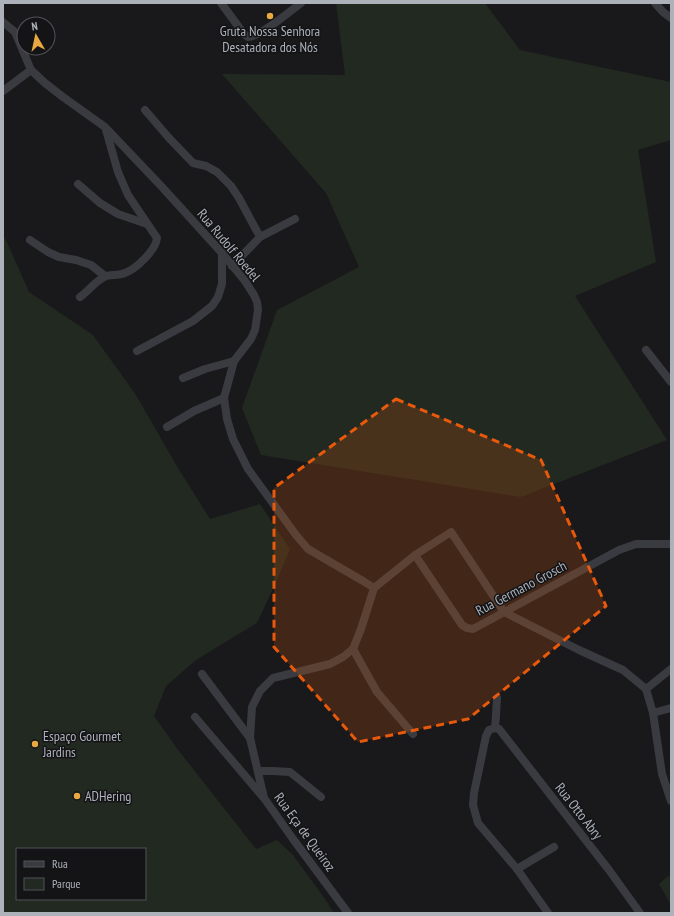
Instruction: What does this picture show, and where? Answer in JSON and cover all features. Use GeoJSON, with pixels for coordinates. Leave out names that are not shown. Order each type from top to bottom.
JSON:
{"type":"FeatureCollection","features":[{"type":"Feature","properties":{"kind":"street"},"geometry":{"type":"LineString","coordinates":[[222,3],[244,34],[248,37],[261,33],[301,3]]}},
{"type":"Feature","properties":{"kind":"street"},"geometry":{"type":"LineString","coordinates":[[655,3],[671,18]]}},
{"type":"Feature","properties":{"kind":"street","name":"Rua Rudolf Roedel"},"geometry":{"type":"LineString","coordinates":[[3,22],[16,32],[31,70],[44,83],[105,127],[245,281],[254,296],[258,310],[255,330],[251,339],[234,361],[224,398],[227,419],[233,439],[248,469],[296,535],[308,548],[374,588]]}},
{"type":"Feature","properties":{"kind":"street"},"geometry":{"type":"LineString","coordinates":[[3,91],[31,70]]}},
{"type":"Feature","properties":{"kind":"street"},"geometry":{"type":"LineString","coordinates":[[145,110],[169,138],[193,162],[206,166],[217,172],[231,186],[240,198],[260,237]]}},
{"type":"Feature","properties":{"kind":"street"},"geometry":{"type":"LineString","coordinates":[[80,297],[105,276],[124,274],[134,268],[157,242],[157,238],[128,195],[118,172],[105,127]]}},
{"type":"Feature","properties":{"kind":"street"},"geometry":{"type":"LineString","coordinates":[[78,184],[100,203],[118,214],[147,224]]}},
{"type":"Feature","properties":{"kind":"street"},"geometry":{"type":"LineString","coordinates":[[232,266],[260,237],[295,219]]}},
{"type":"Feature","properties":{"kind":"street"},"geometry":{"type":"LineString","coordinates":[[30,240],[48,252],[60,257],[91,265],[105,276]]}},
{"type":"Feature","properties":{"kind":"street"},"geometry":{"type":"LineString","coordinates":[[137,351],[193,321],[212,306],[218,297],[222,284],[222,254]]}},
{"type":"Feature","properties":{"kind":"street"},"geometry":{"type":"LineString","coordinates":[[646,350],[671,382]]}},
{"type":"Feature","properties":{"kind":"street"},"geometry":{"type":"LineString","coordinates":[[183,378],[206,369],[234,361]]}},
{"type":"Feature","properties":{"kind":"street"},"geometry":{"type":"LineString","coordinates":[[167,427],[194,411],[224,398]]}},
{"type":"Feature","properties":{"kind":"street"},"geometry":{"type":"LineString","coordinates":[[413,734],[377,692],[353,649],[374,588],[416,555],[451,532],[504,612],[579,650],[623,670],[646,689],[653,713],[662,774],[671,801]]}},
{"type":"Feature","properties":{"kind":"street","name":"Rua Germano Grosch"},"geometry":{"type":"LineString","coordinates":[[416,555],[462,625],[473,629],[619,550],[636,544],[671,544]]}},
{"type":"Feature","properties":{"kind":"street","name":"Rua Eça de Queiroz"},"geometry":{"type":"LineString","coordinates":[[348,913],[264,798],[250,738],[252,707],[260,691],[273,678],[330,664],[343,657],[353,649]]}},
{"type":"Feature","properties":{"kind":"street"},"geometry":{"type":"LineString","coordinates":[[646,689],[671,669]]}},
{"type":"Feature","properties":{"kind":"street"},"geometry":{"type":"LineString","coordinates":[[202,674],[250,738]]}},
{"type":"Feature","properties":{"kind":"street"},"geometry":{"type":"LineString","coordinates":[[497,698],[495,728],[489,730],[486,736],[474,793],[473,805],[478,823],[517,869],[548,913]]}},
{"type":"Feature","properties":{"kind":"street"},"geometry":{"type":"LineString","coordinates":[[653,713],[671,708]]}},
{"type":"Feature","properties":{"kind":"street"},"geometry":{"type":"LineString","coordinates":[[194,717],[264,798]]}},
{"type":"Feature","properties":{"kind":"street","name":"Rua Otto Abry"},"geometry":{"type":"LineString","coordinates":[[495,728],[499,729],[609,870],[640,913]]}},
{"type":"Feature","properties":{"kind":"street"},"geometry":{"type":"LineString","coordinates":[[258,772],[290,772],[321,797]]}},
{"type":"Feature","properties":{"kind":"street"},"geometry":{"type":"LineString","coordinates":[[517,869],[554,847]]}},
{"type":"Feature","properties":{"kind":"highlighted area"},"geometry":{"type":"Polygon","coordinates":[[[396,399],[541,460],[606,606],[468,719],[358,742],[274,647],[274,488],[396,399]]]}},
{"type":"Feature","properties":{"kind":"green space"},"geometry":{"type":"Polygon","coordinates":[[[336,3],[485,3],[520,50],[671,82],[671,140],[638,150],[656,262],[575,296],[667,440],[521,497],[261,455],[242,408],[277,310],[359,267],[326,193],[222,74],[345,75],[336,3]]]}},
{"type":"Feature","properties":{"kind":"green space"},"geometry":{"type":"Polygon","coordinates":[[[3,236],[29,292],[93,335],[136,395],[178,468],[210,519],[260,504],[290,549],[257,623],[196,660],[166,686],[154,716],[179,751],[256,849],[277,840],[293,855],[334,913],[3,913],[3,236]]]}},
{"type":"Feature","properties":{"kind":"green space"},"geometry":{"type":"Polygon","coordinates":[[[668,876],[671,877],[671,905],[659,884],[668,876]]]}},
{"type":"Feature","properties":{"kind":"place","name":"Gruta Nossa Senhora Desatadora dos Nós"},"geometry":{"type":"Point","coordinates":[270,16]}},
{"type":"Feature","properties":{"kind":"place","name":"Espaço Gourmet Jardins"},"geometry":{"type":"Point","coordinates":[35,744]}},
{"type":"Feature","properties":{"kind":"place","name":"ADHering"},"geometry":{"type":"Point","coordinates":[77,796]}}]}
